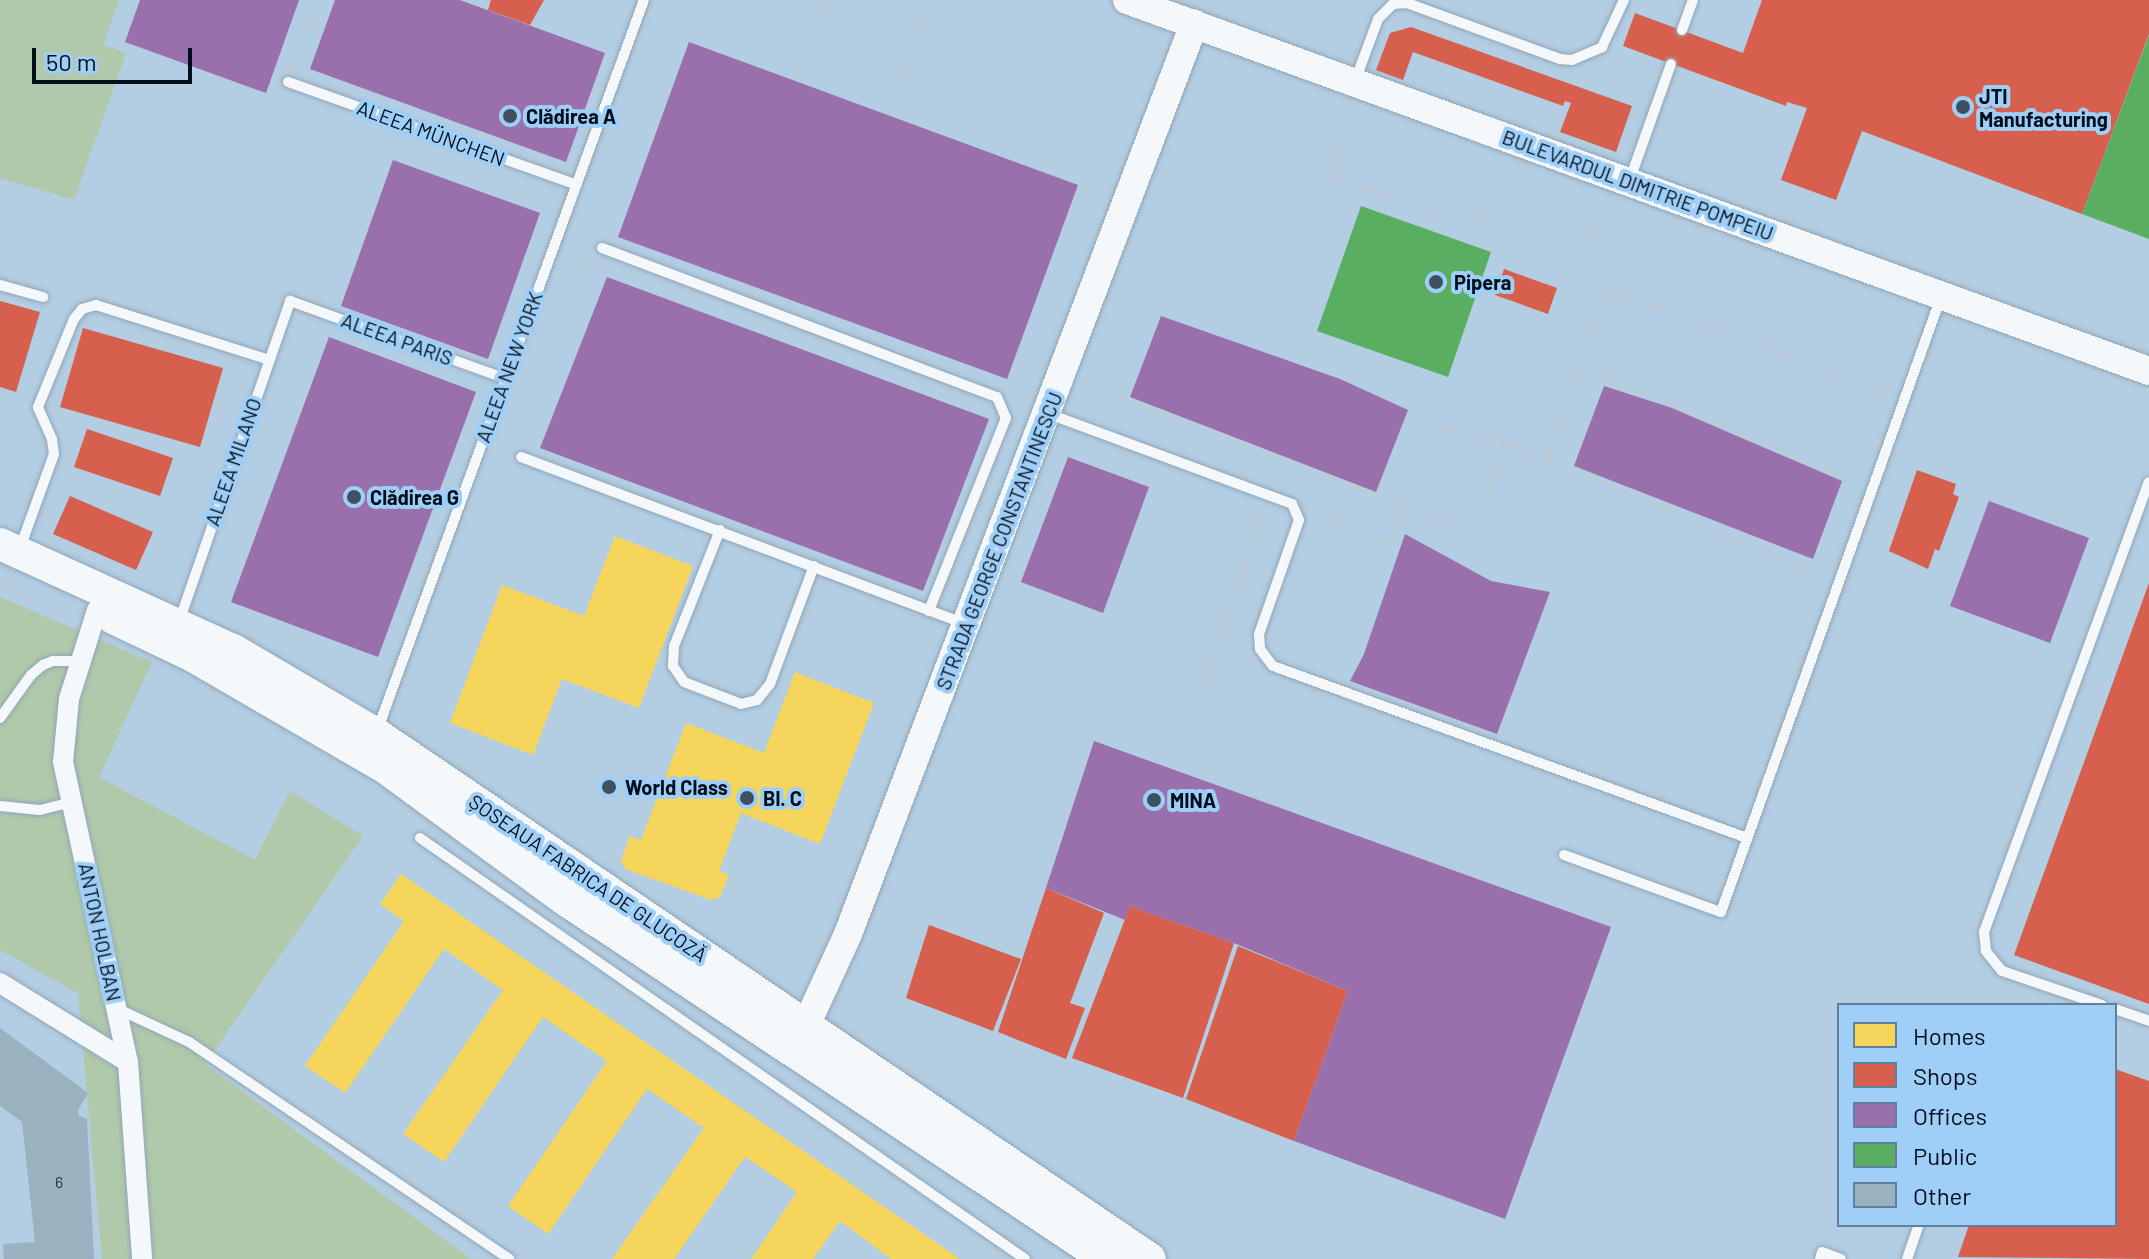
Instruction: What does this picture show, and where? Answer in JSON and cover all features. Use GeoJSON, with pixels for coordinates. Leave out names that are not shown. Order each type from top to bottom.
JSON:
{"type":"FeatureCollection","features":[{"type":"Feature","properties":{"kind":"main road","name":"ȘOSEAUA FABRICA DE GLUCOZĂ"},"geometry":{"type":"LineString","coordinates":[[6,555],[97,610],[191,655],[386,768],[566,900],[800,1039],[1150,1259]]}},
{"type":"Feature","properties":{"kind":"main road","name":"ȘOSEAUA FABRICA DE GLUCOZĂ"},"geometry":{"type":"LineString","coordinates":[[6,555],[178,624],[278,673],[376,734],[1106,1259]]}},
{"type":"Feature","properties":{"kind":"street","name":"BULEVARDUL DIMITRIE POMPEIU"},"geometry":{"type":"LineString","coordinates":[[1127,0],[1163,6],[1194,24],[2149,371]]}},
{"type":"Feature","properties":{"kind":"street","name":"STRADA GEORGE CONSTANTINESCU"},"geometry":{"type":"LineString","coordinates":[[800,1039],[848,934],[1194,24]]}},
{"type":"Feature","properties":{"kind":"street","name":"ANTON HOLBAN"},"geometry":{"type":"LineString","coordinates":[[97,610],[80,661],[64,727],[63,762],[128,1062],[142,1259]]}},
{"type":"Feature","properties":{"kind":"street"},"geometry":{"type":"LineString","coordinates":[[0,983],[128,1062]]}},
{"type":"Feature","properties":{"kind":"lane","name":"ALEEA NEW YORK"},"geometry":{"type":"LineString","coordinates":[[376,734],[644,0]]}},
{"type":"Feature","properties":{"kind":"lane"},"geometry":{"type":"LineString","coordinates":[[1355,82],[1378,19],[1393,4],[1407,3],[1560,59],[1572,60],[1602,47],[1624,0]]}},
{"type":"Feature","properties":{"kind":"lane"},"geometry":{"type":"LineString","coordinates":[[1682,30],[1693,0]]}},
{"type":"Feature","properties":{"kind":"lane"},"geometry":{"type":"LineString","coordinates":[[1629,182],[1671,64]]}},
{"type":"Feature","properties":{"kind":"lane","name":"ALEEA MÜNCHEN"},"geometry":{"type":"LineString","coordinates":[[288,82],[575,184]]}},
{"type":"Feature","properties":{"kind":"lane"},"geometry":{"type":"LineString","coordinates":[[602,248],[997,397],[1006,418],[929,611]]}},
{"type":"Feature","properties":{"kind":"lane"},"geometry":{"type":"LineString","coordinates":[[0,285],[43,297]]}},
{"type":"Feature","properties":{"kind":"lane"},"geometry":{"type":"LineString","coordinates":[[1564,855],[1721,912],[1942,295]]}},
{"type":"Feature","properties":{"kind":"lane","name":"ALEEA PARIS"},"geometry":{"type":"LineString","coordinates":[[290,301],[504,378]]}},
{"type":"Feature","properties":{"kind":"lane","name":"ALEEA MILANO"},"geometry":{"type":"LineString","coordinates":[[178,624],[290,301]]}},
{"type":"Feature","properties":{"kind":"lane"},"geometry":{"type":"LineString","coordinates":[[6,555],[54,454],[52,439],[38,407],[74,319],[82,309],[96,305],[269,360]]}},
{"type":"Feature","properties":{"kind":"lane"},"geometry":{"type":"LineString","coordinates":[[1048,414],[1292,504],[1299,520],[1259,634],[1260,649],[1273,666],[1747,838]]}},
{"type":"Feature","properties":{"kind":"lane"},"geometry":{"type":"LineString","coordinates":[[521,457],[967,625]]}},
{"type":"Feature","properties":{"kind":"lane"},"geometry":{"type":"LineString","coordinates":[[2096,1003],[2002,971],[1986,951],[1984,932],[2149,482]]}},
{"type":"Feature","properties":{"kind":"lane"},"geometry":{"type":"LineString","coordinates":[[720,530],[674,646],[673,666],[684,682],[741,704],[757,700],[770,684],[814,566]]}},
{"type":"Feature","properties":{"kind":"lane"},"geometry":{"type":"LineString","coordinates":[[0,718],[31,675],[43,665],[53,661],[80,661]]}},
{"type":"Feature","properties":{"kind":"lane"},"geometry":{"type":"LineString","coordinates":[[0,806],[40,810],[72,802]]}},
{"type":"Feature","properties":{"kind":"lane"},"geometry":{"type":"LineString","coordinates":[[420,838],[1025,1259]]}},
{"type":"Feature","properties":{"kind":"lane"},"geometry":{"type":"LineString","coordinates":[[116,1008],[189,1042],[509,1259]]}},
{"type":"Feature","properties":{"kind":"lane"},"geometry":{"type":"LineString","coordinates":[[2117,1010],[2149,1021]]}},
{"type":"Feature","properties":{"kind":"lane"},"geometry":{"type":"LineString","coordinates":[[1907,1259],[1918,1227]]}},
{"type":"Feature","properties":{"kind":"lane"},"geometry":{"type":"LineString","coordinates":[[1820,1259],[1822,1252],[1841,1259]]}},
{"type":"Feature","properties":{"kind":"path"},"geometry":{"type":"LineString","coordinates":[[288,82],[317,0]]}},
{"type":"Feature","properties":{"kind":"path"},"geometry":{"type":"LineString","coordinates":[[796,78],[825,0]]}},
{"type":"Feature","properties":{"kind":"path"},"geometry":{"type":"LineString","coordinates":[[887,114],[928,0]]}},
{"type":"Feature","properties":{"kind":"path"},"geometry":{"type":"LineString","coordinates":[[1348,126],[1331,176],[1473,230],[1491,176]]}},
{"type":"Feature","properties":{"kind":"path"},"geometry":{"type":"LineString","coordinates":[[1576,275],[1601,215]]}},
{"type":"Feature","properties":{"kind":"path"},"geometry":{"type":"LineString","coordinates":[[575,259],[611,272]]}},
{"type":"Feature","properties":{"kind":"path"},"geometry":{"type":"LineString","coordinates":[[1547,459],[1610,290],[1904,399]]}},
{"type":"Feature","properties":{"kind":"path"},"geometry":{"type":"LineString","coordinates":[[1582,368],[1834,472]]}},
{"type":"Feature","properties":{"kind":"path"},"geometry":{"type":"LineString","coordinates":[[1081,382],[1475,534],[1504,443]]}},
{"type":"Feature","properties":{"kind":"path"},"geometry":{"type":"LineString","coordinates":[[1413,419],[1504,443],[1547,459],[1819,575]]}},
{"type":"Feature","properties":{"kind":"path"},"geometry":{"type":"LineString","coordinates":[[1202,687],[1269,494]]}},
{"type":"Feature","properties":{"kind":"path"},"geometry":{"type":"LineString","coordinates":[[1292,504],[1390,546],[1407,507]]}},
{"type":"Feature","properties":{"kind":"green space"},"geometry":{"type":"Polygon","coordinates":[[[0,0],[119,0],[103,45],[126,53],[74,200],[0,178],[0,0]]]}},
{"type":"Feature","properties":{"kind":"green space"},"geometry":{"type":"Polygon","coordinates":[[[0,597],[152,662],[99,777],[255,860],[290,791],[363,836],[205,1064],[471,1259],[102,1259],[78,993],[0,950],[0,597]]]}},
{"type":"Feature","properties":{"kind":"building: Homes"},"geometry":{"type":"Polygon","coordinates":[[[615,536],[693,566],[639,708],[562,679],[533,755],[450,723],[502,585],[584,616],[615,536]]]}},
{"type":"Feature","properties":{"kind":"building: Homes","name":"Bl. C"},"geometry":{"type":"Polygon","coordinates":[[[795,672],[874,703],[820,844],[741,813],[719,871],[729,875],[720,897],[711,900],[625,869],[621,860],[630,836],[641,840],[686,723],[764,753],[795,672]]]}},
{"type":"Feature","properties":{"kind":"building: Homes"},"geometry":{"type":"Polygon","coordinates":[[[401,874],[960,1259],[891,1259],[840,1221],[813,1259],[751,1259],[797,1192],[745,1157],[674,1259],[612,1259],[704,1128],[647,1089],[548,1234],[508,1206],[607,1061],[543,1017],[444,1162],[403,1134],[503,990],[444,949],[345,1093],[305,1066],[404,921],[380,904],[401,874]]]}},
{"type":"Feature","properties":{"kind":"building: Shops"},"geometry":{"type":"Polygon","coordinates":[[[491,0],[544,0],[530,25],[488,10],[491,0]]]}},
{"type":"Feature","properties":{"kind":"building: Shops","name":"JTI Manufacturing"},"geometry":{"type":"Polygon","coordinates":[[[1762,0],[2149,0],[2149,34],[2082,214],[1862,131],[1836,200],[1781,180],[1807,108],[1787,102],[1786,106],[1623,46],[1635,13],[1743,53],[1762,0]]]}},
{"type":"Feature","properties":{"kind":"building: Shops"},"geometry":{"type":"Polygon","coordinates":[[[1411,27],[1632,106],[1616,152],[1560,132],[1571,103],[1565,101],[1563,106],[1413,52],[1403,80],[1376,70],[1390,33],[1411,27]]]}},
{"type":"Feature","properties":{"kind":"building: Shops"},"geometry":{"type":"Polygon","coordinates":[[[1504,269],[1557,288],[1548,314],[1495,295],[1504,269]]]}},
{"type":"Feature","properties":{"kind":"building: Shops"},"geometry":{"type":"Polygon","coordinates":[[[0,301],[40,312],[16,392],[0,387],[0,301]]]}},
{"type":"Feature","properties":{"kind":"building: Shops"},"geometry":{"type":"Polygon","coordinates":[[[83,328],[223,368],[200,447],[60,407],[83,328]]]}},
{"type":"Feature","properties":{"kind":"building: Shops"},"geometry":{"type":"Polygon","coordinates":[[[87,429],[173,458],[160,496],[74,467],[87,429]]]}},
{"type":"Feature","properties":{"kind":"building: Shops"},"geometry":{"type":"Polygon","coordinates":[[[1917,470],[1956,484],[1953,494],[1959,497],[1939,551],[1935,549],[1928,569],[1889,551],[1917,470]]]}},
{"type":"Feature","properties":{"kind":"building: Shops"},"geometry":{"type":"Polygon","coordinates":[[[70,496],[153,532],[136,570],[53,534],[70,496]]]}},
{"type":"Feature","properties":{"kind":"building: Shops"},"geometry":{"type":"Polygon","coordinates":[[[2149,583],[2149,1004],[2014,955],[2149,583]]]}},
{"type":"Feature","properties":{"kind":"building: Shops"},"geometry":{"type":"Polygon","coordinates":[[[1046,888],[1104,913],[1070,1003],[1085,1008],[1066,1059],[998,1032],[1046,888]]]}},
{"type":"Feature","properties":{"kind":"building: Shops"},"geometry":{"type":"Polygon","coordinates":[[[1130,906],[1234,943],[1183,1098],[1072,1058],[1130,906]]]}},
{"type":"Feature","properties":{"kind":"building: Shops"},"geometry":{"type":"Polygon","coordinates":[[[929,925],[1021,959],[993,1031],[906,998],[929,925]]]}},
{"type":"Feature","properties":{"kind":"building: Shops"},"geometry":{"type":"Polygon","coordinates":[[[1238,946],[1348,991],[1294,1141],[1186,1099],[1238,946]]]}},
{"type":"Feature","properties":{"kind":"building: Shops"},"geometry":{"type":"Polygon","coordinates":[[[2117,1070],[2149,1081],[2149,1259],[1958,1257],[1968,1227],[2117,1227],[2117,1070]]]}},
{"type":"Feature","properties":{"kind":"building: Offices"},"geometry":{"type":"Polygon","coordinates":[[[140,0],[299,0],[266,93],[125,42],[140,0]]]}},
{"type":"Feature","properties":{"kind":"building: Offices","name":"Clădirea A"},"geometry":{"type":"Polygon","coordinates":[[[335,0],[460,0],[605,53],[566,162],[310,69],[335,0]]]}},
{"type":"Feature","properties":{"kind":"building: Offices"},"geometry":{"type":"Polygon","coordinates":[[[689,42],[1078,185],[1007,379],[618,237],[689,42]]]}},
{"type":"Feature","properties":{"kind":"building: Offices"},"geometry":{"type":"Polygon","coordinates":[[[393,160],[540,213],[488,359],[341,306],[393,160]]]}},
{"type":"Feature","properties":{"kind":"building: Offices"},"geometry":{"type":"Polygon","coordinates":[[[607,277],[989,419],[923,591],[540,448],[607,277]]]}},
{"type":"Feature","properties":{"kind":"building: Offices"},"geometry":{"type":"Polygon","coordinates":[[[1161,316],[1340,379],[1408,410],[1376,492],[1130,397],[1161,316]]]}},
{"type":"Feature","properties":{"kind":"building: Offices","name":"Clădirea G"},"geometry":{"type":"Polygon","coordinates":[[[329,337],[476,392],[378,657],[231,602],[329,337]]]}},
{"type":"Feature","properties":{"kind":"building: Offices"},"geometry":{"type":"Polygon","coordinates":[[[1604,386],[1672,408],[1842,481],[1813,559],[1574,466],[1604,386]]]}},
{"type":"Feature","properties":{"kind":"building: Offices"},"geometry":{"type":"Polygon","coordinates":[[[1068,457],[1149,487],[1103,613],[1021,582],[1068,457]]]}},
{"type":"Feature","properties":{"kind":"building: Offices"},"geometry":{"type":"Polygon","coordinates":[[[1989,501],[2089,538],[2050,643],[1950,606],[1989,501]]]}},
{"type":"Feature","properties":{"kind":"building: Offices"},"geometry":{"type":"Polygon","coordinates":[[[1405,534],[1491,581],[1550,592],[1497,734],[1350,681],[1364,654],[1405,534]]]}},
{"type":"Feature","properties":{"kind":"building: Offices"},"geometry":{"type":"Polygon","coordinates":[[[1094,741],[1611,927],[1505,1219],[1294,1141],[1348,991],[1234,943],[1130,906],[1125,920],[1046,888],[1094,741]]]}},
{"type":"Feature","properties":{"kind":"building: Public"},"geometry":{"type":"Polygon","coordinates":[[[2149,35],[2149,239],[2082,214],[2149,35]]]}},
{"type":"Feature","properties":{"kind":"building: Public"},"geometry":{"type":"Polygon","coordinates":[[[1361,206],[1491,252],[1448,377],[1317,331],[1361,206]]]}},
{"type":"Feature","properties":{"kind":"building: Other"},"geometry":{"type":"Polygon","coordinates":[[[0,1028],[88,1093],[78,1110],[79,1116],[87,1119],[94,1259],[4,1259],[3,1244],[35,1242],[22,1122],[0,1106],[0,1028]]]}},
{"type":"Feature","properties":{"kind":"place","name":"JTI Manufacturing"},"geometry":{"type":"Point","coordinates":[1963,107]}},
{"type":"Feature","properties":{"kind":"place","name":"Clădirea A"},"geometry":{"type":"Point","coordinates":[510,116]}},
{"type":"Feature","properties":{"kind":"place","name":"Pipera"},"geometry":{"type":"Point","coordinates":[1436,282]}},
{"type":"Feature","properties":{"kind":"place","name":"Clădirea G"},"geometry":{"type":"Point","coordinates":[354,497]}},
{"type":"Feature","properties":{"kind":"place","name":"World Class"},"geometry":{"type":"Point","coordinates":[609,787]}},
{"type":"Feature","properties":{"kind":"place","name":"Bl. C"},"geometry":{"type":"Point","coordinates":[747,798]}},
{"type":"Feature","properties":{"kind":"place","name":"MINA"},"geometry":{"type":"Point","coordinates":[1154,800]}}]}
